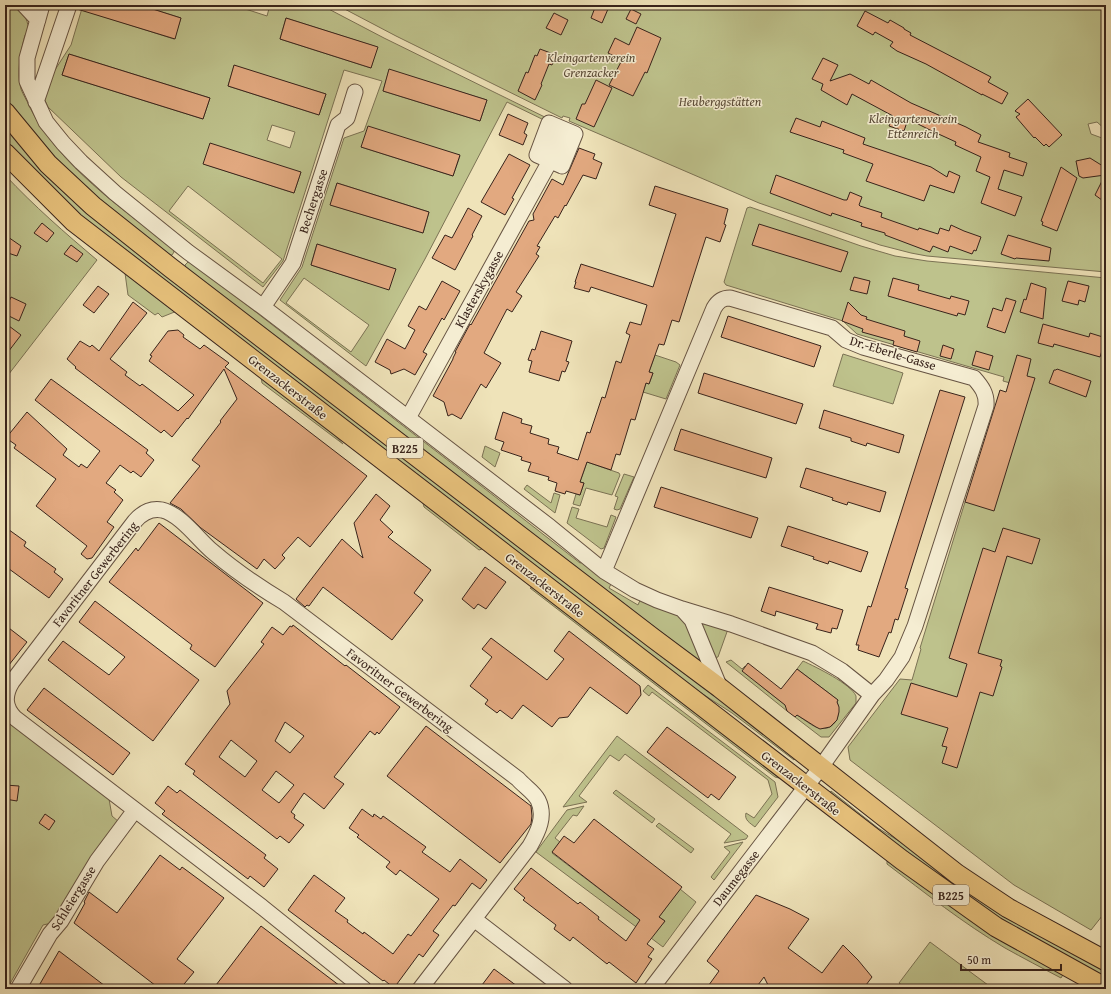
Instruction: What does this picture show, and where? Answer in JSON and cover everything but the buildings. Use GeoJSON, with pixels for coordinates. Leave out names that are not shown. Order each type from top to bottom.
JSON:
{"type":"FeatureCollection","features":[{"type":"Feature","properties":{"kind":"main road","name":"Grenzackerstraße"},"geometry":{"type":"LineString","coordinates":[[5,112],[48,164],[88,201],[171,268],[720,688],[957,874],[1008,908],[1106,961]]}},
{"type":"Feature","properties":{"kind":"main road","name":"Grenzackerstraße"},"geometry":{"type":"LineString","coordinates":[[5,153],[74,222],[902,860],[996,927],[1106,988]]}},
{"type":"Feature","properties":{"kind":"street"},"geometry":{"type":"LineString","coordinates":[[24,5],[38,20]]}},
{"type":"Feature","properties":{"kind":"street"},"geometry":{"type":"LineString","coordinates":[[42,5],[28,50],[26,81],[46,122],[81,162],[115,193],[188,252],[263,306],[604,571],[635,590],[682,609],[731,624],[812,654],[842,671],[872,695]]}},
{"type":"Feature","properties":{"kind":"street"},"geometry":{"type":"LineString","coordinates":[[36,102],[69,5]]}},
{"type":"Feature","properties":{"kind":"street","name":"Bechergasse"},"geometry":{"type":"LineString","coordinates":[[263,306],[293,263],[336,130],[338,125],[347,118],[355,92]]}},
{"type":"Feature","properties":{"kind":"street","name":"Klasterskygasse"},"geometry":{"type":"LineString","coordinates":[[408,418],[550,161],[561,134]]}},
{"type":"Feature","properties":{"kind":"street"},"geometry":{"type":"LineString","coordinates":[[171,268],[188,252]]}},
{"type":"Feature","properties":{"kind":"street","name":"Dr.-Eberle-Gasse"},"geometry":{"type":"LineString","coordinates":[[604,571],[714,308],[721,300],[730,298],[832,328],[846,340],[863,346],[974,378],[985,392],[987,399],[986,406],[915,626],[902,657],[886,680],[872,695]]}},
{"type":"Feature","properties":{"kind":"street","name":"Favoritner Gewerbering"},"geometry":{"type":"LineString","coordinates":[[364,989],[262,907],[15,718],[9,711],[5,698],[7,690],[12,682],[135,521],[146,512],[162,510],[182,522],[212,551],[259,587],[284,602],[511,775],[538,800],[541,813],[540,827],[530,846],[420,989]]}},
{"type":"Feature","properties":{"kind":"street"},"geometry":{"type":"LineString","coordinates":[[682,609],[692,620],[720,688]]}},
{"type":"Feature","properties":{"kind":"street","name":"Grenzackerstraße"},"geometry":{"type":"LineString","coordinates":[[821,767],[872,695]]}},
{"type":"Feature","properties":{"kind":"street","name":"Daumegasse"},"geometry":{"type":"LineString","coordinates":[[651,989],[821,767]]}},
{"type":"Feature","properties":{"kind":"street","name":"Schleiergasse"},"geometry":{"type":"LineString","coordinates":[[18,989],[50,934],[61,921],[97,861],[135,810]]}},
{"type":"Feature","properties":{"kind":"street"},"geometry":{"type":"LineString","coordinates":[[474,919],[565,989]]}},
{"type":"Feature","properties":{"kind":"green space"},"geometry":{"type":"Polygon","coordinates":[[[5,5],[21,11],[24,14],[28,24],[29,36],[25,35],[19,76],[22,91],[42,128],[74,167],[112,201],[173,248],[174,252],[172,255],[167,255],[78,182],[17,118],[5,102],[5,5]]]}},
{"type":"Feature","properties":{"kind":"green space"},"geometry":{"type":"Polygon","coordinates":[[[83,5],[83,10],[174,39],[181,18],[140,5],[233,5],[267,16],[270,5],[321,5],[384,38],[559,124],[548,122],[507,102],[425,259],[366,366],[280,300],[302,267],[344,138],[364,131],[382,81],[344,70],[283,261],[263,287],[121,177],[48,107],[43,96],[53,73],[71,45],[83,5]],[[286,18],[280,39],[371,68],[377,47],[286,18]],[[69,54],[62,75],[203,119],[210,98],[69,54]],[[234,66],[228,86],[319,115],[326,94],[234,66]],[[389,70],[383,91],[480,121],[487,100],[389,70]],[[272,125],[267,140],[290,148],[295,132],[272,125]],[[361,147],[453,176],[460,156],[361,147]],[[204,164],[294,193],[301,172],[204,164]],[[337,183],[331,205],[423,233],[429,212],[337,183]],[[188,186],[169,211],[263,283],[282,259],[188,186]],[[317,244],[311,265],[368,283],[396,269],[317,244]],[[304,278],[286,303],[351,352],[369,325],[304,278]]]}},
{"type":"Feature","properties":{"kind":"green space"},"geometry":{"type":"Polygon","coordinates":[[[337,5],[1106,5],[1106,130],[1097,122],[1088,124],[1091,134],[1102,138],[1106,142],[1106,272],[927,256],[911,253],[880,245],[759,203],[569,121],[570,118],[563,116],[562,118],[396,36],[337,5]]]}},
{"type":"Feature","properties":{"kind":"green space"},"geometry":{"type":"Polygon","coordinates":[[[5,125],[796,757],[794,760],[732,713],[678,678],[89,224],[5,141],[5,125]]]}},
{"type":"Feature","properties":{"kind":"green space"},"geometry":{"type":"Polygon","coordinates":[[[5,175],[27,198],[97,260],[5,379],[5,175]]]}},
{"type":"Feature","properties":{"kind":"green space"},"geometry":{"type":"Polygon","coordinates":[[[750,207],[861,246],[895,256],[927,261],[1106,278],[1106,911],[1091,930],[1014,885],[850,760],[848,747],[900,679],[912,680],[921,649],[920,648],[965,502],[1032,389],[1003,381],[1004,377],[857,334],[843,321],[726,285],[724,282],[747,208],[750,207]]]}},
{"type":"Feature","properties":{"kind":"green space"},"geometry":{"type":"Polygon","coordinates":[[[188,262],[193,263],[580,563],[584,562],[612,582],[609,588],[638,605],[641,598],[685,618],[701,661],[699,661],[186,269],[185,265],[188,262]]]}},
{"type":"Feature","properties":{"kind":"green space"},"geometry":{"type":"Polygon","coordinates":[[[125,273],[177,311],[162,317],[158,313],[155,315],[128,295],[125,273]]]}},
{"type":"Feature","properties":{"kind":"green space"},"geometry":{"type":"Polygon","coordinates":[[[843,354],[903,373],[893,404],[833,386],[843,354]]]}},
{"type":"Feature","properties":{"kind":"green space"},"geometry":{"type":"Polygon","coordinates":[[[655,355],[676,362],[680,365],[666,399],[643,392],[646,383],[649,384],[653,373],[649,372],[655,355]]]}},
{"type":"Feature","properties":{"kind":"green space"},"geometry":{"type":"Polygon","coordinates":[[[261,377],[327,426],[343,444],[262,383],[261,377]]]}},
{"type":"Feature","properties":{"kind":"green space"},"geometry":{"type":"Polygon","coordinates":[[[485,446],[500,453],[495,467],[482,457],[485,446]]]}},
{"type":"Feature","properties":{"kind":"green space"},"geometry":{"type":"Polygon","coordinates":[[[587,462],[619,473],[620,475],[612,495],[586,488],[580,506],[573,504],[576,494],[580,495],[584,483],[580,482],[587,462]]]}},
{"type":"Feature","properties":{"kind":"green space"},"geometry":{"type":"Polygon","coordinates":[[[624,474],[634,477],[620,509],[617,510],[614,509],[618,497],[615,496],[624,474]]]}},
{"type":"Feature","properties":{"kind":"green space"},"geometry":{"type":"Polygon","coordinates":[[[527,485],[551,503],[554,493],[560,495],[555,513],[524,489],[527,485]]]}},
{"type":"Feature","properties":{"kind":"green space"},"geometry":{"type":"Polygon","coordinates":[[[422,499],[485,548],[479,550],[424,507],[422,499]]]}},
{"type":"Feature","properties":{"kind":"green space"},"geometry":{"type":"Polygon","coordinates":[[[572,507],[579,509],[576,518],[607,527],[611,515],[616,517],[604,548],[601,549],[567,523],[572,507]]]}},
{"type":"Feature","properties":{"kind":"green space"},"geometry":{"type":"Polygon","coordinates":[[[536,587],[781,775],[779,778],[775,777],[530,588],[536,587]]]}},
{"type":"Feature","properties":{"kind":"green space"},"geometry":{"type":"Polygon","coordinates":[[[698,619],[728,629],[718,657],[714,658],[698,619]]]}},
{"type":"Feature","properties":{"kind":"green space"},"geometry":{"type":"Polygon","coordinates":[[[731,660],[742,669],[745,666],[755,673],[760,685],[788,707],[787,711],[726,662],[731,660]]]}},
{"type":"Feature","properties":{"kind":"green space"},"geometry":{"type":"Polygon","coordinates":[[[803,661],[840,681],[853,691],[856,696],[856,703],[829,737],[821,737],[795,717],[797,715],[813,726],[825,729],[833,725],[839,712],[838,700],[797,669],[803,661]]]}},
{"type":"Feature","properties":{"kind":"green space"},"geometry":{"type":"Polygon","coordinates":[[[648,685],[775,782],[778,797],[755,827],[749,823],[746,813],[754,818],[772,794],[768,780],[652,692],[649,696],[643,691],[648,685]]]}},
{"type":"Feature","properties":{"kind":"green space"},"geometry":{"type":"Polygon","coordinates":[[[5,720],[109,799],[112,816],[119,822],[52,923],[43,925],[7,989],[5,989],[5,720]]]}},
{"type":"Feature","properties":{"kind":"green space"},"geometry":{"type":"Polygon","coordinates":[[[617,736],[748,836],[746,839],[724,843],[731,834],[625,754],[619,761],[610,755],[579,796],[587,802],[563,807],[617,736]]]}},
{"type":"Feature","properties":{"kind":"green space"},"geometry":{"type":"Polygon","coordinates":[[[616,790],[655,819],[652,823],[613,793],[616,790]]]}},
{"type":"Feature","properties":{"kind":"green space"},"geometry":{"type":"Polygon","coordinates":[[[831,791],[878,828],[1106,970],[1106,979],[993,916],[829,795],[831,791]]]}},
{"type":"Feature","properties":{"kind":"green space"},"geometry":{"type":"Polygon","coordinates":[[[584,806],[577,816],[573,815],[555,838],[560,842],[552,853],[656,932],[665,921],[659,917],[680,889],[696,902],[663,947],[536,852],[567,810],[584,806]]]}},
{"type":"Feature","properties":{"kind":"green space"},"geometry":{"type":"Polygon","coordinates":[[[659,823],[694,849],[691,853],[656,826],[659,823]]]}},
{"type":"Feature","properties":{"kind":"green space"},"geometry":{"type":"Polygon","coordinates":[[[743,842],[714,880],[711,877],[730,852],[724,847],[743,842]]]}},
{"type":"Feature","properties":{"kind":"green space"},"geometry":{"type":"Polygon","coordinates":[[[887,861],[1064,973],[1061,978],[1005,948],[944,908],[887,864],[887,861]]]}},
{"type":"Feature","properties":{"kind":"green space"},"geometry":{"type":"Polygon","coordinates":[[[930,942],[992,989],[907,989],[899,983],[930,942]]]}},
{"type":"Feature","properties":{"kind":"park label","name":"Kleingartenverein Grenzacker"},"geometry":{"type":"Point","coordinates":[591,64]}},
{"type":"Feature","properties":{"kind":"park label","name":"Heuberggstätten"},"geometry":{"type":"Point","coordinates":[720,101]}},
{"type":"Feature","properties":{"kind":"park label","name":"Kleingartenverein Ettenreich"},"geometry":{"type":"Point","coordinates":[913,126]}}]}
